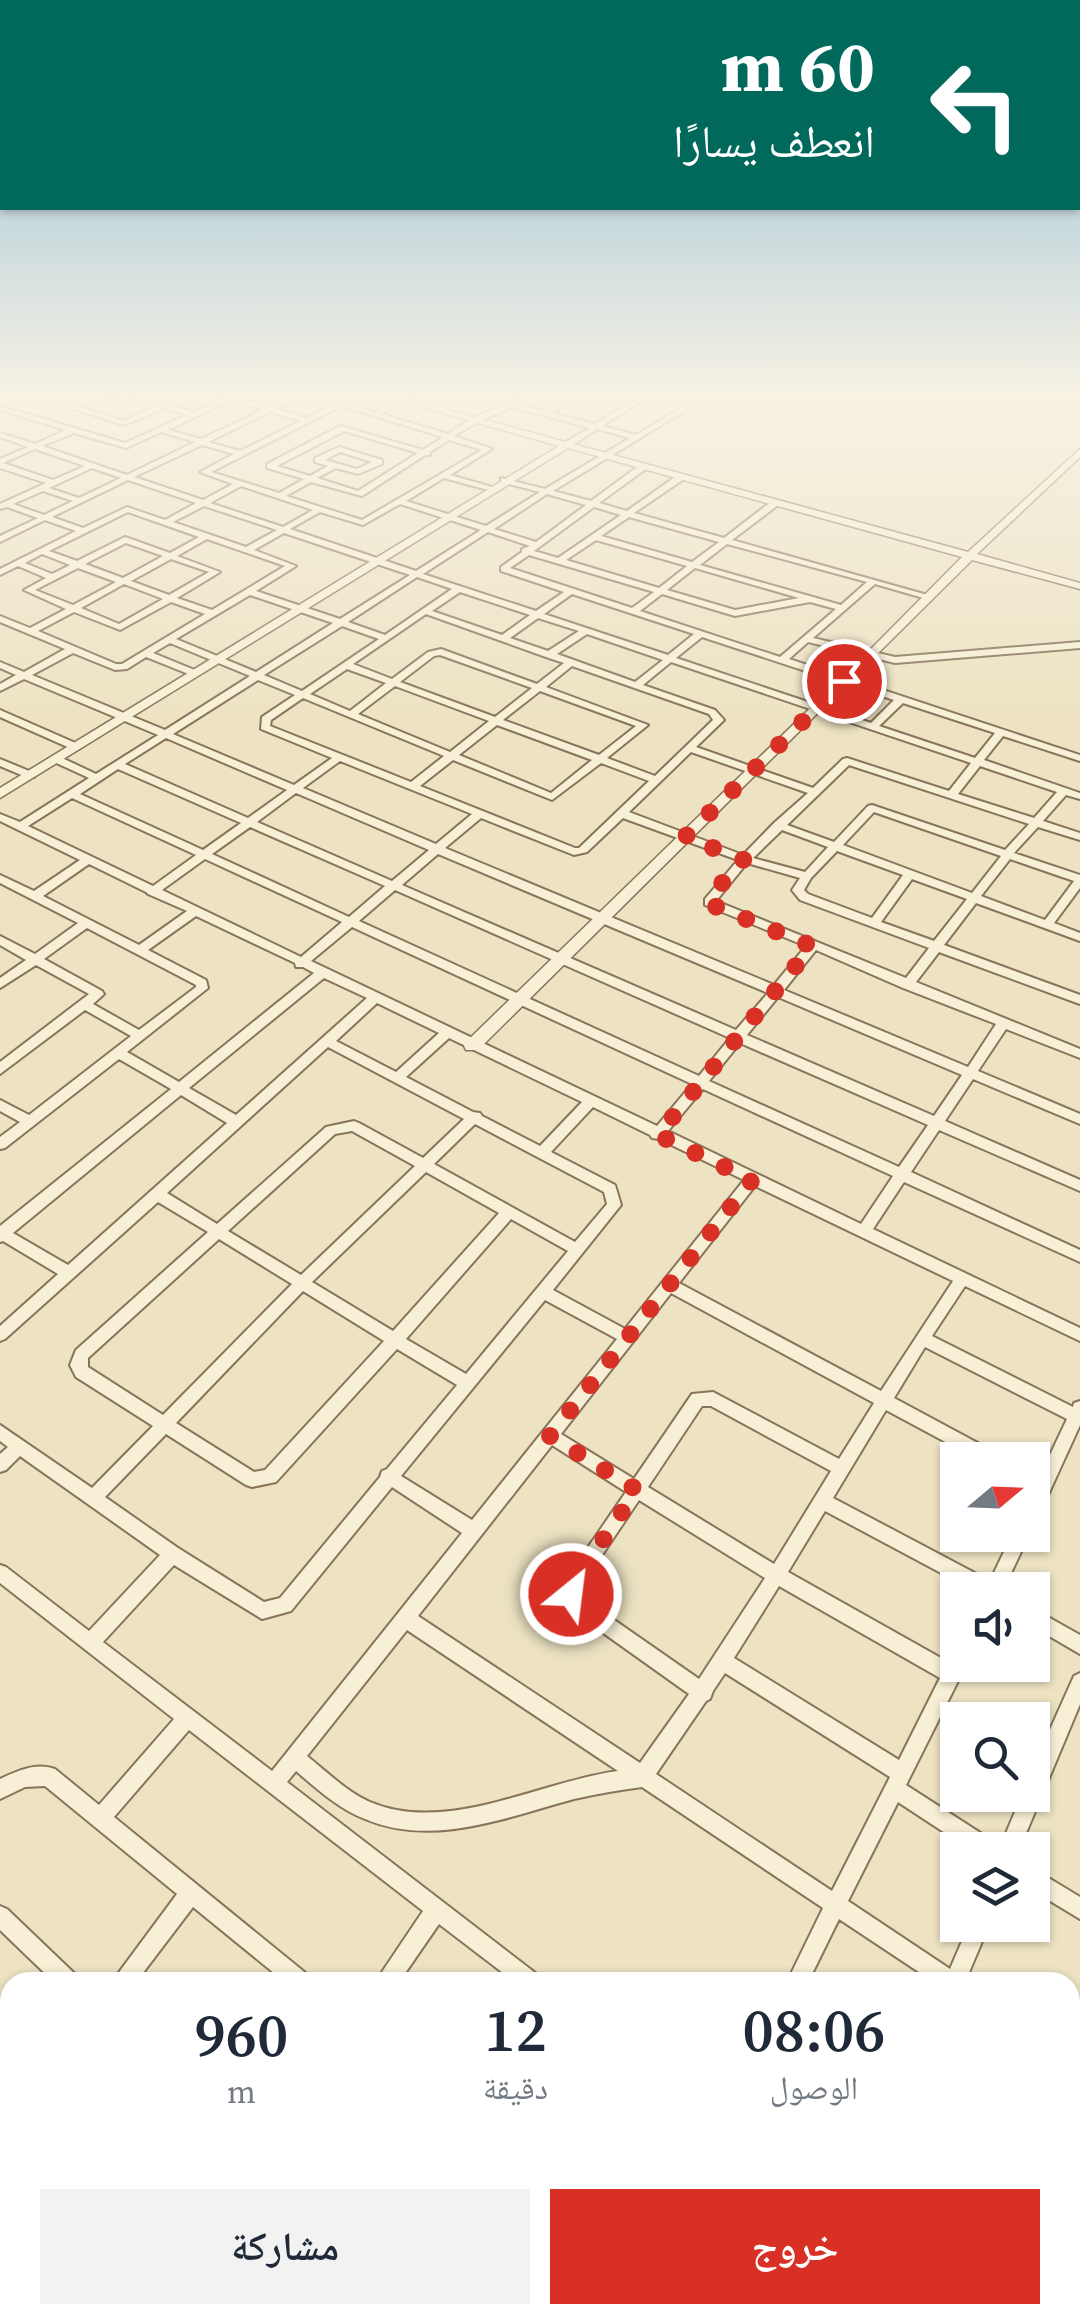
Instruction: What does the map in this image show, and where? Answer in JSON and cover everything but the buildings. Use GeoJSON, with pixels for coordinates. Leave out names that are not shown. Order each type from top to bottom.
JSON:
{"type":"FeatureCollection","features":[{"type":"Feature","properties":{"kind":"street"},"geometry":{"type":"LineString","coordinates":[[0,540],[73,503]]}},
{"type":"Feature","properties":{"kind":"street"},"geometry":{"type":"LineString","coordinates":[[167,522],[200,503]]}},
{"type":"Feature","properties":{"kind":"street"},"geometry":{"type":"LineString","coordinates":[[207,503],[1080,796]]}},
{"type":"Feature","properties":{"kind":"street"},"geometry":{"type":"LineString","coordinates":[[299,503],[362,523],[397,503]]}},
{"type":"Feature","properties":{"kind":"street"},"geometry":{"type":"LineString","coordinates":[[404,503],[486,530],[560,561],[735,613],[810,599]]}},
{"type":"Feature","properties":{"kind":"street"},"geometry":{"type":"LineString","coordinates":[[0,794],[467,503]]}},
{"type":"Feature","properties":{"kind":"street"},"geometry":{"type":"LineString","coordinates":[[20,828],[528,503]]}},
{"type":"Feature","properties":{"kind":"street"},"geometry":{"type":"LineString","coordinates":[[591,503],[504,569],[1080,758]]}},
{"type":"Feature","properties":{"kind":"street"},"geometry":{"type":"LineString","coordinates":[[594,503],[927,596]]}},
{"type":"Feature","properties":{"kind":"street"},"geometry":{"type":"LineString","coordinates":[[560,561],[643,503]]}},
{"type":"Feature","properties":{"kind":"street"},"geometry":{"type":"LineString","coordinates":[[633,612],[773,503]]}},
{"type":"Feature","properties":{"kind":"street"},"geometry":{"type":"LineString","coordinates":[[776,503],[1080,586]]}},
{"type":"Feature","properties":{"kind":"street"},"geometry":{"type":"LineString","coordinates":[[472,1046],[1026,503]]}},
{"type":"Feature","properties":{"kind":"street"},"geometry":{"type":"LineString","coordinates":[[3,505],[81,530]]}},
{"type":"Feature","properties":{"kind":"street"},"geometry":{"type":"LineString","coordinates":[[0,572],[127,509],[292,566],[119,668],[0,620]]}},
{"type":"Feature","properties":{"kind":"street"},"geometry":{"type":"LineString","coordinates":[[248,550],[318,510]]}},
{"type":"Feature","properties":{"kind":"street"},"geometry":{"type":"LineString","coordinates":[[30,632],[207,536]]}},
{"type":"Feature","properties":{"kind":"street"},"geometry":{"type":"LineString","coordinates":[[595,537],[842,608]]}},
{"type":"Feature","properties":{"kind":"street"},"geometry":{"type":"LineString","coordinates":[[125,540],[216,572],[118,627],[29,592],[77,564],[125,540]]}},
{"type":"Feature","properties":{"kind":"street"},"geometry":{"type":"LineString","coordinates":[[41,551],[213,614]]}},
{"type":"Feature","properties":{"kind":"street"},"geometry":{"type":"LineString","coordinates":[[17,563],[52,577]]}},
{"type":"Feature","properties":{"kind":"street"},"geometry":{"type":"LineString","coordinates":[[781,661],[874,581]]}},
{"type":"Feature","properties":{"kind":"street"},"geometry":{"type":"LineString","coordinates":[[425,611],[637,685],[716,715],[719,720],[583,850],[574,852],[265,728],[266,719],[303,695],[346,665],[425,611],[458,589]]}},
{"type":"Feature","properties":{"kind":"street"},"geometry":{"type":"LineString","coordinates":[[250,592],[386,638]]}},
{"type":"Feature","properties":{"kind":"street"},"geometry":{"type":"LineString","coordinates":[[502,638],[570,592]]}},
{"type":"Feature","properties":{"kind":"street"},"geometry":{"type":"LineString","coordinates":[[550,654],[584,632]]}},
{"type":"Feature","properties":{"kind":"street"},"geometry":{"type":"LineString","coordinates":[[637,685],[700,634]]}},
{"type":"Feature","properties":{"kind":"street"},"geometry":{"type":"LineString","coordinates":[[806,639],[870,657],[920,660],[1080,645]]}},
{"type":"Feature","properties":{"kind":"street"},"geometry":{"type":"LineString","coordinates":[[170,640],[552,797],[643,724],[441,652],[431,654],[352,714]]}},
{"type":"Feature","properties":{"kind":"street"},"geometry":{"type":"LineString","coordinates":[[0,688],[73,649]]}},
{"type":"Feature","properties":{"kind":"street"},"geometry":{"type":"LineString","coordinates":[[146,654],[194,673]]}},
{"type":"Feature","properties":{"kind":"street"},"geometry":{"type":"LineString","coordinates":[[413,786],[448,754],[571,662]]}},
{"type":"Feature","properties":{"kind":"street"},"geometry":{"type":"LineString","coordinates":[[0,665],[1080,1119]]}},
{"type":"Feature","properties":{"kind":"street"},"geometry":{"type":"LineString","coordinates":[[346,665],[656,780]]}},
{"type":"Feature","properties":{"kind":"street"},"geometry":{"type":"LineString","coordinates":[[873,726],[900,700]]}},
{"type":"Feature","properties":{"kind":"street"},"geometry":{"type":"LineString","coordinates":[[0,713],[76,747]]}},
{"type":"Feature","properties":{"kind":"street"},"geometry":{"type":"LineString","coordinates":[[953,793],[975,760],[1001,732]]}},
{"type":"Feature","properties":{"kind":"street"},"geometry":{"type":"LineString","coordinates":[[689,748],[812,791]]}},
{"type":"Feature","properties":{"kind":"street"},"geometry":{"type":"LineString","coordinates":[[152,892],[341,756]]}},
{"type":"Feature","properties":{"kind":"street"},"geometry":{"type":"LineString","coordinates":[[56,759],[97,778]]}},
{"type":"Feature","properties":{"kind":"street"},"geometry":{"type":"LineString","coordinates":[[1080,837],[856,760],[840,764],[812,791],[709,902],[1080,1054]]}},
{"type":"Feature","properties":{"kind":"street"},"geometry":{"type":"LineString","coordinates":[[0,762],[30,775]]}},
{"type":"Feature","properties":{"kind":"street"},"geometry":{"type":"LineString","coordinates":[[118,764],[1080,1186]]}},
{"type":"Feature","properties":{"kind":"street"},"geometry":{"type":"LineString","coordinates":[[908,984],[1009,852],[1064,791]]}},
{"type":"Feature","properties":{"kind":"street"},"geometry":{"type":"LineString","coordinates":[[72,794],[1080,1256]]}},
{"type":"Feature","properties":{"kind":"street"},"geometry":{"type":"LineString","coordinates":[[1047,925],[1080,879],[878,808],[866,810],[798,890],[804,897],[1080,1000]]}},
{"type":"Feature","properties":{"kind":"street"},"geometry":{"type":"LineString","coordinates":[[300,964],[480,813]]}},
{"type":"Feature","properties":{"kind":"street"},"geometry":{"type":"LineString","coordinates":[[621,814],[744,860],[806,876]]}},
{"type":"Feature","properties":{"kind":"street"},"geometry":{"type":"LineString","coordinates":[[0,817],[1080,1335]]}},
{"type":"Feature","properties":{"kind":"street"},"geometry":{"type":"LineString","coordinates":[[778,825],[1080,937]]}},
{"type":"Feature","properties":{"kind":"street"},"geometry":{"type":"LineString","coordinates":[[35,896],[86,861]]}},
{"type":"Feature","properties":{"kind":"street"},"geometry":{"type":"LineString","coordinates":[[874,923],[910,874]]}},
{"type":"Feature","properties":{"kind":"street"},"geometry":{"type":"LineString","coordinates":[[0,878],[202,982],[202,988],[0,1144]]}},
{"type":"Feature","properties":{"kind":"street"},"geometry":{"type":"LineString","coordinates":[[142,949],[193,912]]}},
{"type":"Feature","properties":{"kind":"street"},"geometry":{"type":"LineString","coordinates":[[0,984],[88,922]]}},
{"type":"Feature","properties":{"kind":"street"},"geometry":{"type":"LineString","coordinates":[[0,940],[96,991],[96,998],[0,1069]]}},
{"type":"Feature","properties":{"kind":"street"},"geometry":{"type":"LineString","coordinates":[[658,1135],[812,946]]}},
{"type":"Feature","properties":{"kind":"street"},"geometry":{"type":"LineString","coordinates":[[66,1272],[1,1234],[322,973]]}},
{"type":"Feature","properties":{"kind":"street"},"geometry":{"type":"LineString","coordinates":[[0,1336],[66,1272],[158,1195],[374,998]]}},
{"type":"Feature","properties":{"kind":"street"},"geometry":{"type":"LineString","coordinates":[[86,1005],[140,1036]]}},
{"type":"Feature","properties":{"kind":"street"},"geometry":{"type":"LineString","coordinates":[[863,1232],[1002,1024]]}},
{"type":"Feature","properties":{"kind":"street"},"geometry":{"type":"LineString","coordinates":[[397,1078],[446,1033]]}},
{"type":"Feature","properties":{"kind":"street"},"geometry":{"type":"LineString","coordinates":[[0,1432],[172,1554],[262,1611],[270,1612],[285,1604],[464,1381],[614,1205],[616,1197],[610,1189],[328,1042]]}},
{"type":"Feature","properties":{"kind":"street"},"geometry":{"type":"LineString","coordinates":[[118,1053],[238,1122]]}},
{"type":"Feature","properties":{"kind":"street"},"geometry":{"type":"LineString","coordinates":[[542,1153],[590,1102]]}},
{"type":"Feature","properties":{"kind":"street"},"geometry":{"type":"LineString","coordinates":[[0,1104],[29,1122]]}},
{"type":"Feature","properties":{"kind":"street"},"geometry":{"type":"LineString","coordinates":[[94,1498],[302,1283],[474,1116]]}},
{"type":"Feature","properties":{"kind":"street"},"geometry":{"type":"LineString","coordinates":[[508,1213],[270,1477],[260,1481],[252,1480],[162,1425],[82,1372],[78,1365],[82,1355],[218,1230],[331,1130],[342,1126],[354,1126],[576,1249]]}},
{"type":"Feature","properties":{"kind":"street"},"geometry":{"type":"LineString","coordinates":[[273,1784],[752,1180]]}},
{"type":"Feature","properties":{"kind":"street"},"geometry":{"type":"LineString","coordinates":[[158,1195],[464,1381]]}},
{"type":"Feature","properties":{"kind":"street"},"geometry":{"type":"LineString","coordinates":[[294,1758],[367,1811],[404,1822],[440,1822],[578,1786],[642,1778],[704,1694],[961,1280]]}},
{"type":"Feature","properties":{"kind":"street"},"geometry":{"type":"LineString","coordinates":[[670,1285],[961,1442]]}},
{"type":"Feature","properties":{"kind":"street"},"geometry":{"type":"LineString","coordinates":[[542,1291],[628,1338]]}},
{"type":"Feature","properties":{"kind":"street"},"geometry":{"type":"LineString","coordinates":[[922,1338],[1079,1414],[1050,1465]]}},
{"type":"Feature","properties":{"kind":"street"},"geometry":{"type":"LineString","coordinates":[[704,1694],[577,1604],[571,1587],[703,1397],[841,1468]]}},
{"type":"Feature","properties":{"kind":"street"},"geometry":{"type":"LineString","coordinates":[[550,1436],[776,1575],[940,1661]]}},
{"type":"Feature","properties":{"kind":"street"},"geometry":{"type":"LineString","coordinates":[[0,1465],[20,1446]]}},
{"type":"Feature","properties":{"kind":"street"},"geometry":{"type":"LineString","coordinates":[[388,1476],[474,1532]]}},
{"type":"Feature","properties":{"kind":"street"},"geometry":{"type":"LineString","coordinates":[[821,1500],[958,1572]]}},
{"type":"Feature","properties":{"kind":"street"},"geometry":{"type":"LineString","coordinates":[[90,1643],[172,1554]]}},
{"type":"Feature","properties":{"kind":"street"},"geometry":{"type":"LineString","coordinates":[[4,1584],[90,1643],[517,1972]]}},
{"type":"Feature","properties":{"kind":"street"},"geometry":{"type":"LineString","coordinates":[[405,1618],[939,1972]]}},
{"type":"Feature","properties":{"kind":"street"},"geometry":{"type":"LineString","coordinates":[[1050,1627],[1080,1645]]}},
{"type":"Feature","properties":{"kind":"street"},"geometry":{"type":"LineString","coordinates":[[724,1662],[965,1832]]}},
{"type":"Feature","properties":{"kind":"street"},"geometry":{"type":"LineString","coordinates":[[803,1972],[947,1682]]}},
{"type":"Feature","properties":{"kind":"street"},"geometry":{"type":"LineString","coordinates":[[1050,1753],[1080,1682]]}},
{"type":"Feature","properties":{"kind":"street"},"geometry":{"type":"LineString","coordinates":[[100,1818],[187,1718]]}},
{"type":"Feature","properties":{"kind":"street"},"geometry":{"type":"LineString","coordinates":[[0,1789],[24,1778],[48,1776],[290,1972]]}},
{"type":"Feature","properties":{"kind":"street"},"geometry":{"type":"LineString","coordinates":[[1050,1889],[1080,1908]]}},
{"type":"Feature","properties":{"kind":"street"},"geometry":{"type":"LineString","coordinates":[[131,1972],[191,1892]]}},
{"type":"Feature","properties":{"kind":"street"},"geometry":{"type":"LineString","coordinates":[[394,1972],[436,1910]]}},
{"type":"Feature","properties":{"kind":"street"},"geometry":{"type":"LineString","coordinates":[[0,1916],[59,1972]]}},
{"type":"Feature","properties":{"kind":"street"},"geometry":{"type":"LineString","coordinates":[[958,1972],[971,1942]]}},
{"type":"Feature","properties":{"kind":"route"},"geometry":{"type":"LineString","coordinates":[[571,1594],[571,1587],[637,1490],[550,1436],[752,1180],[658,1135],[812,946],[712,905],[709,897],[744,860],[685,837],[844,681]]}}]}
